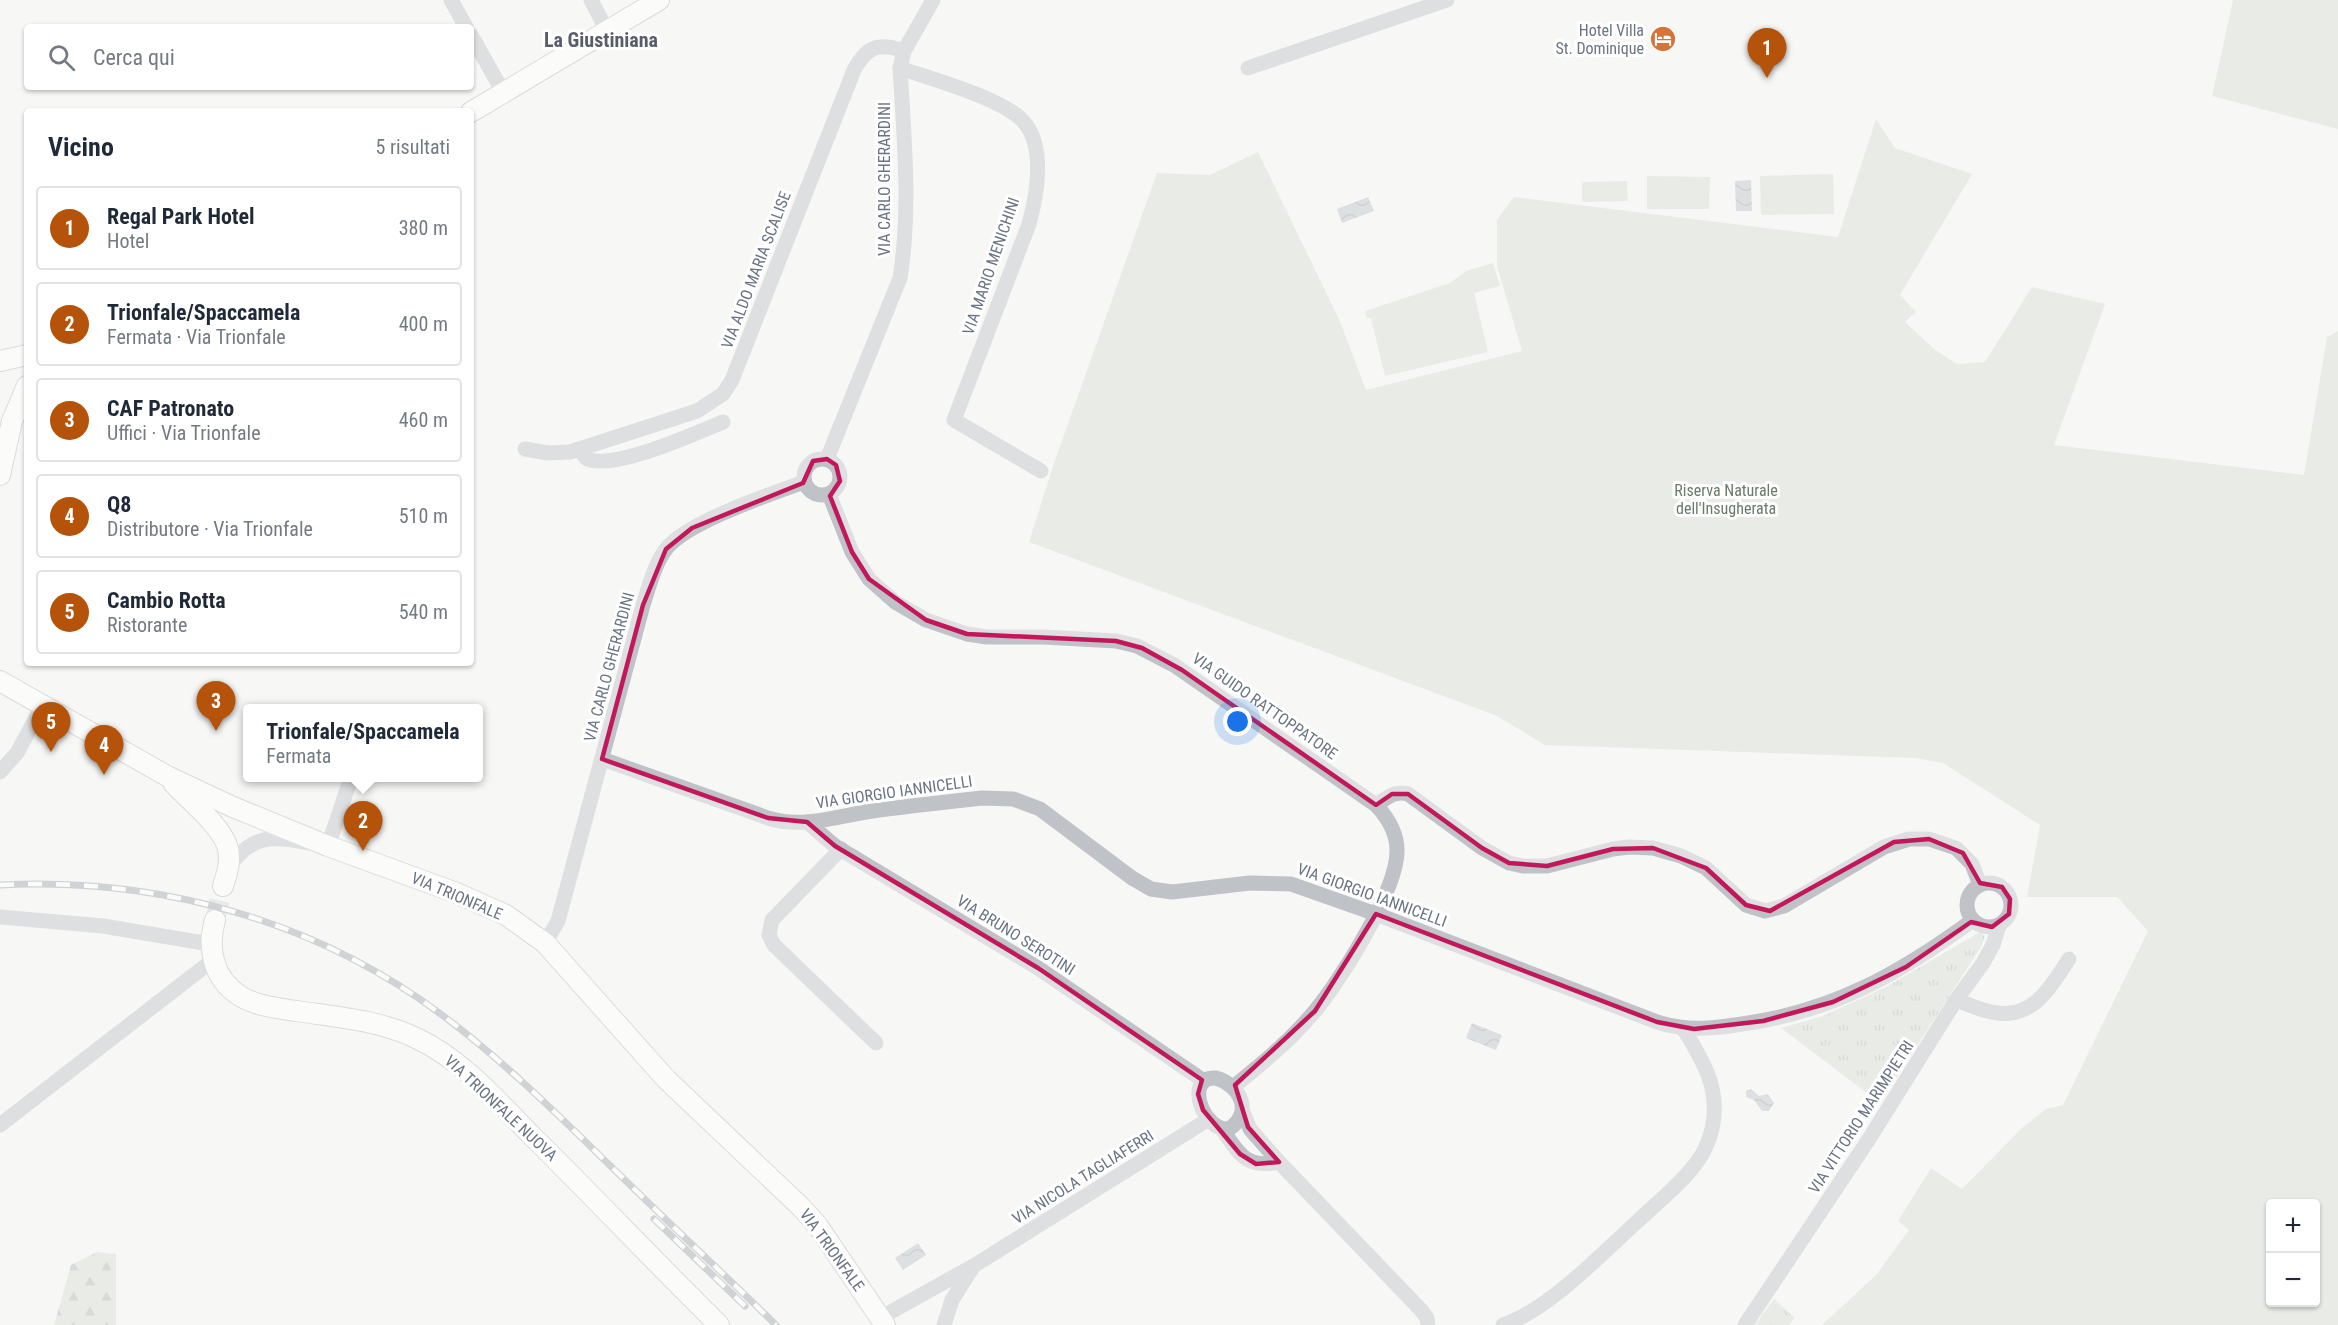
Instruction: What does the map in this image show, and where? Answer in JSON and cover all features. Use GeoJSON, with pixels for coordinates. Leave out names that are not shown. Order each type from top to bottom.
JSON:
{"type":"FeatureCollection","features":[{"type":"Feature","properties":{"kind":"main road"},"geometry":{"type":"LineString","coordinates":[[474,110],[659,0]]}},
{"type":"Feature","properties":{"kind":"main road"},"geometry":{"type":"LineString","coordinates":[[0,362],[24,357]]}},
{"type":"Feature","properties":{"kind":"main road"},"geometry":{"type":"LineString","coordinates":[[0,475],[8,436],[18,402],[24,391]]}},
{"type":"Feature","properties":{"kind":"main road"},"geometry":{"type":"LineString","coordinates":[[0,413],[8,436]]}},
{"type":"Feature","properties":{"kind":"main road","name":"VIA TRIONFALE"},"geometry":{"type":"LineString","coordinates":[[2,681],[166,776],[232,807],[328,846],[454,892],[501,913],[545,943],[666,1079],[802,1208],[818,1226],[883,1321]]}},
{"type":"Feature","properties":{"kind":"main road"},"geometry":{"type":"LineString","coordinates":[[166,776],[221,834],[228,849],[226,878]]}},
{"type":"Feature","properties":{"kind":"main road"},"geometry":{"type":"LineString","coordinates":[[211,952],[215,920]]}},
{"type":"Feature","properties":{"kind":"main road","name":"VIA TRIONFALE NUOVA"},"geometry":{"type":"LineString","coordinates":[[211,952],[221,977],[230,988],[249,1001],[386,1027],[419,1039],[450,1059],[486,1090],[578,1180],[719,1325]]}},
{"type":"Feature","properties":{"kind":"street"},"geometry":{"type":"LineString","coordinates":[[451,0],[464,24]]}},
{"type":"Feature","properties":{"kind":"street"},"geometry":{"type":"LineString","coordinates":[[591,0],[606,31]]}},
{"type":"Feature","properties":{"kind":"street","name":"VIA CARLO GHERARDINI"},"geometry":{"type":"LineString","coordinates":[[827,459],[900,278],[904,255],[906,206],[900,68],[904,51],[933,0]]}},
{"type":"Feature","properties":{"kind":"street"},"geometry":{"type":"LineString","coordinates":[[1248,68],[1447,0]]}},
{"type":"Feature","properties":{"kind":"street"},"geometry":{"type":"LineString","coordinates":[[474,40],[503,92]]}},
{"type":"Feature","properties":{"kind":"street","name":"VIA ALDO MARIA SCALISE"},"geometry":{"type":"LineString","coordinates":[[525,449],[554,453],[579,449],[697,411],[723,394],[732,380],[854,70],[861,58],[874,47],[888,45],[904,51]]}},
{"type":"Feature","properties":{"kind":"street","name":"VIA MARIO MENICHINI"},"geometry":{"type":"LineString","coordinates":[[900,68],[996,102],[1013,112],[1025,123],[1034,141],[1036,162],[1034,205],[1029,224],[954,420],[1041,471]]}},
{"type":"Feature","properties":{"kind":"street"},"geometry":{"type":"LineString","coordinates":[[579,449],[587,459],[604,462],[645,452],[723,422]]}},
{"type":"Feature","properties":{"kind":"street"},"geometry":{"type":"LineString","coordinates":[[817,459],[827,459],[836,465],[841,476],[838,487],[829,494],[814,494],[804,482],[804,472],[809,464],[817,459]]}},
{"type":"Feature","properties":{"kind":"street","name":"VIA CARLO GHERARDINI"},"geometry":{"type":"LineString","coordinates":[[545,943],[558,921],[643,605],[658,562],[678,536],[692,528],[772,493],[804,482]]}},
{"type":"Feature","properties":{"kind":"street","name":"VIA GUIDO RATTOPPATORE"},"geometry":{"type":"LineString","coordinates":[[829,494],[852,552],[868,579],[895,602],[926,620],[967,634],[987,637],[1116,641],[1137,646],[1182,670],[1376,805],[1391,826],[1397,851],[1393,877],[1376,914]]}},
{"type":"Feature","properties":{"kind":"street"},"geometry":{"type":"LineString","coordinates":[[0,772],[17,753],[43,705]]}},
{"type":"Feature","properties":{"kind":"street","name":"VIA GIORGIO IANNICELLI"},"geometry":{"type":"LineString","coordinates":[[602,759],[768,818],[787,822],[807,822],[872,811],[982,798],[1013,799],[1033,805],[1047,813],[1127,874],[1151,889],[1172,892],[1279,882],[1304,888],[1657,1022],[1683,1028],[1714,1028],[1763,1022],[1833,1002],[1906,967],[1973,920]]}},
{"type":"Feature","properties":{"kind":"street"},"geometry":{"type":"LineString","coordinates":[[226,878],[243,851],[262,839],[328,846],[349,782]]}},
{"type":"Feature","properties":{"kind":"street"},"geometry":{"type":"LineString","coordinates":[[1376,805],[1392,794],[1399,792],[1408,794],[1488,852],[1503,860],[1523,866],[1556,865],[1607,850],[1629,847],[1653,848],[1670,852],[1706,868],[1746,905],[1765,911],[1784,906],[1884,847],[1904,839],[1929,839],[1956,848],[1972,864],[1980,885]]}},
{"type":"Feature","properties":{"kind":"street","name":"VIA BRUNO SEROTINI"},"geometry":{"type":"LineString","coordinates":[[807,822],[841,849],[1038,968],[1204,1081]]}},
{"type":"Feature","properties":{"kind":"street"},"geometry":{"type":"LineString","coordinates":[[841,849],[772,920],[769,935],[774,945],[876,1043]]}},
{"type":"Feature","properties":{"kind":"street"},"geometry":{"type":"LineString","coordinates":[[1995,884],[2007,893],[2010,899],[2009,914],[1999,925],[1985,927],[1973,920],[1967,908],[1967,901],[1974,889],[1980,885],[1995,884]]}},
{"type":"Feature","properties":{"kind":"street"},"geometry":{"type":"LineString","coordinates":[[1233,1087],[1293,1034],[1315,1011],[1342,972],[1376,914]]}},
{"type":"Feature","properties":{"kind":"street"},"geometry":{"type":"LineString","coordinates":[[0,917],[103,926],[211,952]]}},
{"type":"Feature","properties":{"kind":"street","name":"VIA VITTORIO MARIMPIETRI"},"geometry":{"type":"LineString","coordinates":[[1745,1325],[1987,956],[1999,925]]}},
{"type":"Feature","properties":{"kind":"street"},"geometry":{"type":"LineString","coordinates":[[0,1125],[211,952]]}},
{"type":"Feature","properties":{"kind":"street"},"geometry":{"type":"LineString","coordinates":[[1956,1000],[1998,1013],[2024,1010],[2046,994],[2069,959]]}},
{"type":"Feature","properties":{"kind":"street"},"geometry":{"type":"LineString","coordinates":[[1503,1325],[1528,1314],[1554,1296],[1671,1190],[1693,1167],[1704,1151],[1712,1129],[1715,1107],[1714,1090],[1706,1066],[1683,1028]]}},
{"type":"Feature","properties":{"kind":"street"},"geometry":{"type":"LineString","coordinates":[[1279,1162],[1261,1165],[1251,1162],[1236,1149],[1222,1129],[1209,1119],[1198,1097],[1204,1081],[1216,1078],[1233,1087],[1241,1099],[1250,1130],[1421,1310],[1427,1318],[1428,1325]]}},
{"type":"Feature","properties":{"kind":"street"},"geometry":{"type":"LineString","coordinates":[[1222,1129],[1233,1127],[1243,1112]]}},
{"type":"Feature","properties":{"kind":"street","name":"VIA NICOLA TAGLIAFERRI"},"geometry":{"type":"LineString","coordinates":[[883,1321],[1209,1119]]}},
{"type":"Feature","properties":{"kind":"street","name":"VIA NICOLA TAGLIAFERRI"},"geometry":{"type":"LineString","coordinates":[[944,1325],[952,1300],[975,1265]]}},
{"type":"Feature","properties":{"kind":"highlighted area"},"geometry":{"type":"Polygon","coordinates":[[[827,459],[836,465],[840,481],[830,496],[852,552],[869,579],[926,620],[967,634],[1116,641],[1142,648],[1182,670],[1376,805],[1392,794],[1408,794],[1482,848],[1509,863],[1547,866],[1613,849],[1653,848],[1706,868],[1746,905],[1770,911],[1894,842],[1929,839],[1963,853],[1980,883],[2002,887],[2010,899],[2009,914],[1992,927],[1971,922],[1906,967],[1833,1002],[1763,1021],[1694,1029],[1657,1022],[1376,914],[1315,1011],[1235,1085],[1248,1127],[1279,1162],[1256,1164],[1240,1154],[1203,1110],[1198,1094],[1202,1080],[1038,968],[835,846],[807,822],[768,818],[602,759],[643,605],[666,549],[692,528],[803,483],[813,461],[827,459]]]}},
{"type":"Feature","properties":{"kind":"green space"},"geometry":{"type":"Polygon","coordinates":[[[2233,0],[2338,0],[2338,129],[2212,96],[2233,0]]]}},
{"type":"Feature","properties":{"kind":"green space","name":"Riserva Naturale dell'Insugherata"},"geometry":{"type":"Polygon","coordinates":[[[1876,119],[1895,148],[1972,174],[1900,295],[1916,312],[1905,322],[1934,349],[1957,364],[1985,362],[2032,287],[2105,304],[2054,445],[2304,475],[2327,337],[2338,331],[2338,1325],[1822,1325],[1877,1274],[1909,1230],[1898,1221],[1931,1168],[1962,1189],[2022,1128],[2046,1109],[2063,1105],[2148,931],[2117,897],[2027,897],[2040,825],[1943,763],[1916,758],[1545,745],[1497,716],[1029,542],[1053,466],[1157,173],[1210,175],[1258,152],[1339,319],[1366,390],[1522,351],[1497,266],[1497,220],[1514,197],[1838,237],[1876,119]]]}},
{"type":"Feature","properties":{"kind":"green space"},"geometry":{"type":"Polygon","coordinates":[[[1833,174],[1834,214],[1761,215],[1760,176],[1833,174]]]}},
{"type":"Feature","properties":{"kind":"green space"},"geometry":{"type":"Polygon","coordinates":[[[1647,176],[1710,177],[1709,209],[1647,209],[1647,176]]]}},
{"type":"Feature","properties":{"kind":"green space"},"geometry":{"type":"Polygon","coordinates":[[[1627,181],[1628,201],[1582,202],[1582,182],[1627,181]]]}},
{"type":"Feature","properties":{"kind":"green space"},"geometry":{"type":"Polygon","coordinates":[[[1493,263],[1500,286],[1474,293],[1488,352],[1385,376],[1371,318],[1367,318],[1365,311],[1450,283],[1466,271],[1493,263]]]}},
{"type":"Feature","properties":{"kind":"green space"},"geometry":{"type":"Polygon","coordinates":[[[1980,932],[1985,936],[1981,947],[1880,1103],[1781,1028],[1823,1016],[1886,987],[1980,932]]]}},
{"type":"Feature","properties":{"kind":"green space"},"geometry":{"type":"Polygon","coordinates":[[[97,1252],[116,1254],[116,1325],[54,1325],[71,1265],[97,1252]]]}},
{"type":"Feature","properties":{"kind":"green space"},"geometry":{"type":"Polygon","coordinates":[[[1774,1299],[1795,1318],[1789,1325],[1755,1325],[1774,1299]]]}},
{"type":"Feature","properties":{"kind":"water"},"geometry":{"type":"Polygon","coordinates":[[[1751,180],[1752,211],[1736,211],[1735,181],[1751,180]]]}},
{"type":"Feature","properties":{"kind":"water"},"geometry":{"type":"Polygon","coordinates":[[[1368,197],[1374,211],[1342,223],[1337,209],[1368,197]]]}},
{"type":"Feature","properties":{"kind":"water"},"geometry":{"type":"Polygon","coordinates":[[[1472,1023],[1502,1035],[1496,1050],[1466,1038],[1472,1023]]]}},
{"type":"Feature","properties":{"kind":"water"},"geometry":{"type":"Polygon","coordinates":[[[1751,1089],[1759,1096],[1768,1094],[1774,1103],[1769,1111],[1762,1111],[1754,1100],[1746,1097],[1746,1091],[1751,1089]]]}},
{"type":"Feature","properties":{"kind":"water"},"geometry":{"type":"Polygon","coordinates":[[[918,1243],[926,1255],[903,1270],[895,1258],[918,1243]]]}},
{"type":"Feature","properties":{"kind":"tunnel"},"geometry":{"type":"LineString","coordinates":[[215,920],[223,886]]}},
{"type":"Feature","properties":{"kind":"railway"},"geometry":{"type":"LineString","coordinates":[[0,885],[59,884],[118,889],[176,898],[233,911],[288,930],[342,953],[393,982],[442,1015],[513,1074],[776,1325]]}},
{"type":"Feature","properties":{"kind":"railway"},"geometry":{"type":"LineString","coordinates":[[654,1219],[745,1306]]}},
{"type":"Feature","properties":{"kind":"place","name":"Hotel Villa St. Dominique"},"geometry":{"type":"Point","coordinates":[1663,39]}},
{"type":"Feature","properties":{"kind":"place","name":"Regal Park Hotel"},"geometry":{"type":"Point","coordinates":[1767,78]}},
{"type":"Feature","properties":{"kind":"place","name":"CAF Patronato"},"geometry":{"type":"Point","coordinates":[216,731]}},
{"type":"Feature","properties":{"kind":"place","name":"Cambio Rotta"},"geometry":{"type":"Point","coordinates":[51,752]}},
{"type":"Feature","properties":{"kind":"place","name":"Q8"},"geometry":{"type":"Point","coordinates":[104,775]}},
{"type":"Feature","properties":{"kind":"place","name":"Trionfale/Spaccamela"},"geometry":{"type":"Point","coordinates":[363,851]}},
{"type":"Feature","properties":{"kind":"district","name":"La Giustiniana"},"geometry":{"type":"Point","coordinates":[601,40]}}]}
